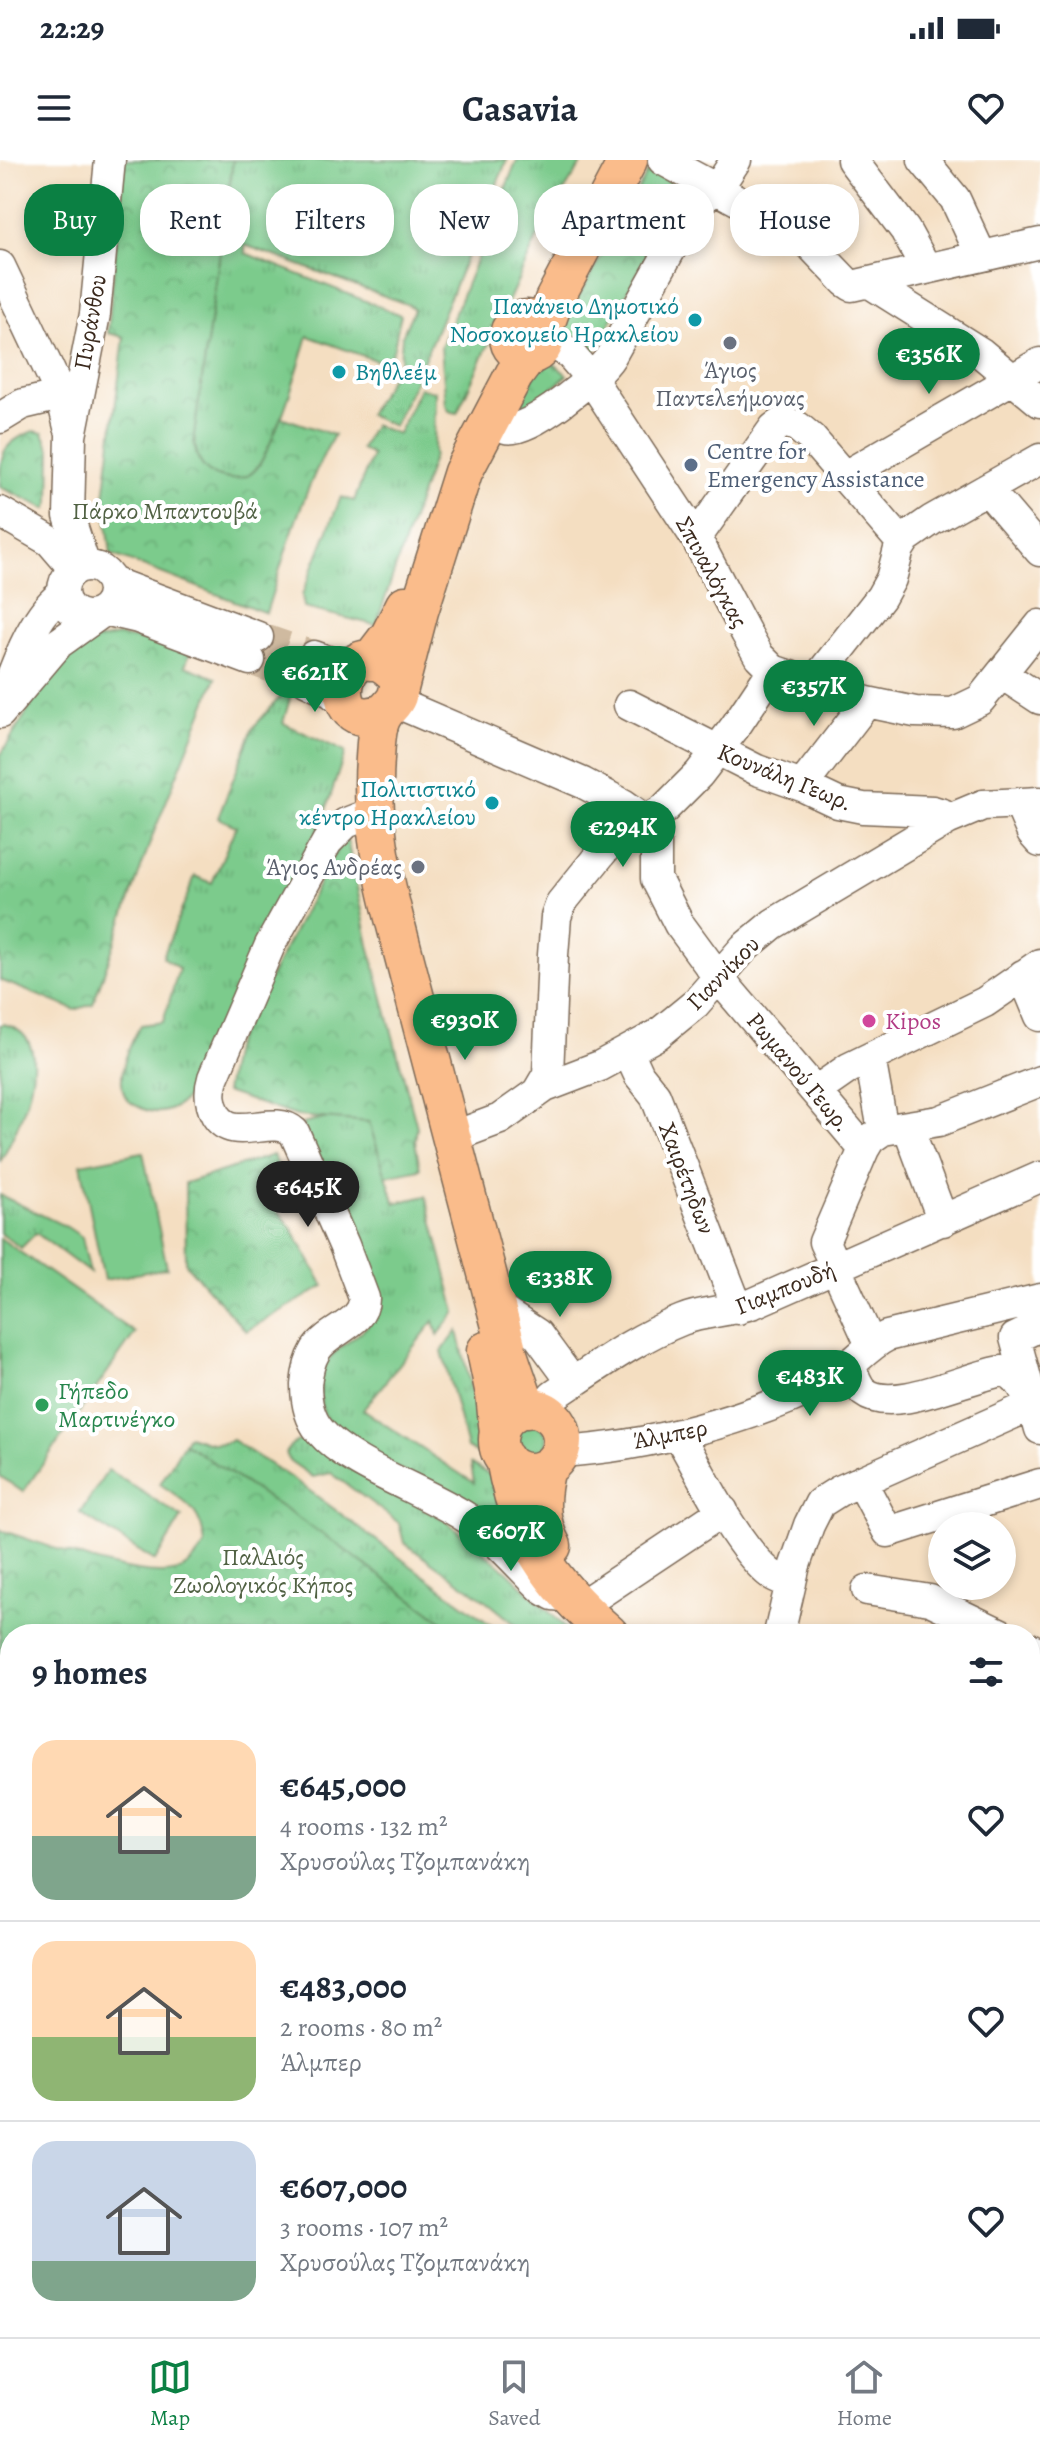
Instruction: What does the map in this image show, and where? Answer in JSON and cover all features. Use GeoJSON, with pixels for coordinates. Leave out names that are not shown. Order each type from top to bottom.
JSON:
{"type":"FeatureCollection","features":[{"type":"Feature","properties":{"kind":"main road"},"geometry":{"type":"LineString","coordinates":[[613,160],[541,294],[522,362],[459,482],[419,611],[377,705],[376,744],[361,859],[473,1299],[521,1525],[538,1558],[581,1596],[622,1624]]}},
{"type":"Feature","properties":{"kind":"main road"},"geometry":{"type":"LineString","coordinates":[[377,705],[344,697],[346,674],[390,635],[400,617],[424,535],[443,485],[505,358],[530,338],[554,300],[628,160]]}},
{"type":"Feature","properties":{"kind":"main road"},"geometry":{"type":"LineString","coordinates":[[362,663],[379,662],[396,677],[377,705]]}},
{"type":"Feature","properties":{"kind":"main road"},"geometry":{"type":"LineString","coordinates":[[366,815],[516,1382],[536,1411],[554,1419],[560,1431],[540,1502],[548,1539],[581,1596],[602,1624]]}},
{"type":"Feature","properties":{"kind":"main road"},"geometry":{"type":"LineString","coordinates":[[502,1446],[509,1416],[536,1411]]}},
{"type":"Feature","properties":{"kind":"main road"},"geometry":{"type":"LineString","coordinates":[[502,1446],[522,1471],[534,1472],[552,1460]]}},
{"type":"Feature","properties":{"kind":"street","name":"Πυράνθου"},"geometry":{"type":"LineString","coordinates":[[71,436],[95,314],[110,160]]}},
{"type":"Feature","properties":{"kind":"street"},"geometry":{"type":"LineString","coordinates":[[663,160],[731,169],[849,285],[870,283],[1040,243]]}},
{"type":"Feature","properties":{"kind":"street"},"geometry":{"type":"LineString","coordinates":[[852,160],[905,230],[926,268]]}},
{"type":"Feature","properties":{"kind":"street"},"geometry":{"type":"LineString","coordinates":[[923,160],[952,194],[981,255]]}},
{"type":"Feature","properties":{"kind":"street"},"geometry":{"type":"LineString","coordinates":[[493,414],[506,428],[517,429],[592,380],[611,356],[697,202],[731,169]]}},
{"type":"Feature","properties":{"kind":"street"},"geometry":{"type":"LineString","coordinates":[[0,266],[61,395],[71,436],[69,516],[74,577],[68,606],[79,614],[91,616],[106,602]]}},
{"type":"Feature","properties":{"kind":"street"},"geometry":{"type":"LineString","coordinates":[[870,283],[981,353],[1040,402]]}},
{"type":"Feature","properties":{"kind":"street","name":"Σπιναλόγκας"},"geometry":{"type":"LineString","coordinates":[[530,338],[569,353],[592,380],[696,538],[759,656],[773,670]]}},
{"type":"Feature","properties":{"kind":"street"},"geometry":{"type":"LineString","coordinates":[[845,476],[1040,363]]}},
{"type":"Feature","properties":{"kind":"street"},"geometry":{"type":"LineString","coordinates":[[0,418],[23,404],[61,395]]}},
{"type":"Feature","properties":{"kind":"street"},"geometry":{"type":"LineString","coordinates":[[696,538],[781,422],[791,423],[811,438],[902,543]]}},
{"type":"Feature","properties":{"kind":"street"},"geometry":{"type":"LineString","coordinates":[[812,685],[888,587],[902,543],[919,528],[1040,459]]}},
{"type":"Feature","properties":{"kind":"street"},"geometry":{"type":"LineString","coordinates":[[987,489],[1040,551]]}},
{"type":"Feature","properties":{"kind":"street"},"geometry":{"type":"LineString","coordinates":[[0,512],[40,534],[59,550],[74,577]]}},
{"type":"Feature","properties":{"kind":"street"},"geometry":{"type":"LineString","coordinates":[[0,707],[38,622],[74,577],[104,571],[106,602]]}},
{"type":"Feature","properties":{"kind":"street"},"geometry":{"type":"LineString","coordinates":[[106,602],[138,618],[254,648]]}},
{"type":"Feature","properties":{"kind":"street"},"geometry":{"type":"LineString","coordinates":[[0,713],[59,643],[106,602]]}},
{"type":"Feature","properties":{"kind":"street"},"geometry":{"type":"LineString","coordinates":[[538,1091],[548,1074],[558,910],[607,846],[679,796],[718,751],[773,670],[867,702],[915,712],[953,713],[980,700],[1040,625]]}},
{"type":"Feature","properties":{"kind":"street"},"geometry":{"type":"LineString","coordinates":[[362,663],[310,668],[331,692],[377,705],[583,783],[647,821]]}},
{"type":"Feature","properties":{"kind":"street"},"geometry":{"type":"LineString","coordinates":[[1002,674],[1040,699]]}},
{"type":"Feature","properties":{"kind":"street"},"geometry":{"type":"LineString","coordinates":[[802,786],[867,702]]}},
{"type":"Feature","properties":{"kind":"street","name":"Κουνάλη Γεωρ."},"geometry":{"type":"LineString","coordinates":[[629,705],[757,770],[844,805],[926,810],[940,813],[947,820]]}},
{"type":"Feature","properties":{"kind":"street"},"geometry":{"type":"LineString","coordinates":[[1029,803],[1032,833],[1040,842]]}},
{"type":"Feature","properties":{"kind":"street","name":"Γιαννίκου"},"geometry":{"type":"LineString","coordinates":[[452,1137],[505,1116],[538,1091],[628,1051],[675,1022],[751,942],[773,924],[947,820],[973,807],[1029,803]]}},
{"type":"Feature","properties":{"kind":"street"},"geometry":{"type":"LineString","coordinates":[[366,815],[339,828],[327,842],[270,945],[209,1091],[211,1104],[220,1121],[227,1126],[280,1126],[294,1132],[364,1298],[364,1305],[355,1318],[321,1343],[309,1365],[309,1413],[321,1432],[354,1457],[466,1517],[553,1595],[581,1596],[723,1511]]}},
{"type":"Feature","properties":{"kind":"street","name":"Ρωμανού Γεωρ."},"geometry":{"type":"LineString","coordinates":[[647,821],[655,837],[655,874],[662,895],[718,977],[816,1091],[885,1135]]}},
{"type":"Feature","properties":{"kind":"street"},"geometry":{"type":"LineString","coordinates":[[816,1091],[841,1073],[985,1002],[1032,969],[1040,1016]]}},
{"type":"Feature","properties":{"kind":"street","name":"Χαιρέτηδων"},"geometry":{"type":"LineString","coordinates":[[628,1051],[639,1075],[655,1095],[738,1309]]}},
{"type":"Feature","properties":{"kind":"street"},"geometry":{"type":"LineString","coordinates":[[870,1058],[885,1135],[943,1221]]}},
{"type":"Feature","properties":{"kind":"street"},"geometry":{"type":"LineString","coordinates":[[1037,1412],[1019,1381],[1008,1372],[999,1371],[936,1390],[889,1398],[862,1390],[860,1355],[835,1268],[825,1246],[825,1236],[885,1135],[939,1121],[1040,1081]]}},
{"type":"Feature","properties":{"kind":"street","name":"Γιαμπουδή"},"geometry":{"type":"LineString","coordinates":[[536,1411],[624,1350],[675,1323],[693,1316],[738,1309],[1040,1177]]}},
{"type":"Feature","properties":{"kind":"street","name":"Άλμπερ"},"geometry":{"type":"LineString","coordinates":[[552,1460],[678,1434],[748,1414],[823,1383],[860,1355],[904,1330],[1040,1299]]}},
{"type":"Feature","properties":{"kind":"street"},"geometry":{"type":"LineString","coordinates":[[496,1307],[537,1334],[573,1383]]}},
{"type":"Feature","properties":{"kind":"street"},"geometry":{"type":"LineString","coordinates":[[1037,1412],[1015,1338],[1040,1326]]}},
{"type":"Feature","properties":{"kind":"street"},"geometry":{"type":"LineString","coordinates":[[781,1624],[803,1541],[818,1506],[827,1497],[1037,1412]]}},
{"type":"Feature","properties":{"kind":"street"},"geometry":{"type":"LineString","coordinates":[[678,1434],[723,1511],[766,1570],[791,1583]]}},
{"type":"Feature","properties":{"kind":"street"},"geometry":{"type":"LineString","coordinates":[[861,1481],[888,1532],[1040,1484]]}},
{"type":"Feature","properties":{"kind":"street"},"geometry":{"type":"LineString","coordinates":[[867,1590],[930,1600],[980,1624]]}},
{"type":"Feature","properties":{"kind":"green space","name":"Πάρκο Μπαντουβά"},"geometry":{"type":"Polygon","coordinates":[[[124,160],[233,160],[230,184],[140,184],[140,256],[219,256],[194,435],[195,451],[202,465],[213,475],[228,479],[251,473],[264,457],[281,417],[334,435],[304,500],[266,613],[111,554],[104,497],[124,337],[108,333],[115,256],[124,256],[124,160]]]}},
{"type":"Feature","properties":{"kind":"green space"},"geometry":{"type":"Polygon","coordinates":[[[233,160],[507,160],[497,184],[410,184],[410,256],[467,256],[394,426],[368,415],[400,362],[402,336],[414,309],[275,256],[394,256],[394,184],[266,184],[266,253],[250,247],[250,184],[230,184],[233,160]]]}},
{"type":"Feature","properties":{"kind":"green space"},"geometry":{"type":"Polygon","coordinates":[[[517,160],[584,160],[569,184],[534,184],[534,245],[457,413],[449,411],[446,405],[441,347],[478,256],[518,256],[518,184],[507,184],[517,160]]]}},
{"type":"Feature","properties":{"kind":"green space"},"geometry":{"type":"Polygon","coordinates":[[[649,170],[674,184],[641,184],[649,170]]]}},
{"type":"Feature","properties":{"kind":"green space"},"geometry":{"type":"Polygon","coordinates":[[[250,255],[401,315],[386,364],[308,336],[284,409],[268,448],[252,473],[234,479],[210,473],[201,464],[194,435],[219,256],[250,255]]]}},
{"type":"Feature","properties":{"kind":"green space"},"geometry":{"type":"Polygon","coordinates":[[[601,256],[647,256],[593,354],[558,334],[601,256]]]}},
{"type":"Feature","properties":{"kind":"green space"},"geometry":{"type":"Polygon","coordinates":[[[550,360],[567,375],[525,414],[515,405],[544,361],[550,360]]]}},
{"type":"Feature","properties":{"kind":"green space"},"geometry":{"type":"Polygon","coordinates":[[[419,388],[435,391],[434,455],[376,625],[304,608],[302,595],[341,497],[354,501],[372,455],[361,449],[373,425],[398,434],[419,388]]]}},
{"type":"Feature","properties":{"kind":"green space"},"geometry":{"type":"Polygon","coordinates":[[[34,431],[43,433],[51,451],[50,503],[47,509],[0,487],[5,452],[15,440],[34,431]]]}},
{"type":"Feature","properties":{"kind":"green space"},"geometry":{"type":"Polygon","coordinates":[[[118,636],[155,642],[190,653],[185,666],[216,678],[152,837],[93,1004],[75,1010],[0,980],[0,756],[46,681],[70,654],[89,642],[118,636]]]}},
{"type":"Feature","properties":{"kind":"green space"},"geometry":{"type":"Polygon","coordinates":[[[287,689],[292,691],[283,723],[345,752],[317,837],[188,1096],[165,1111],[146,1110],[131,1102],[124,1093],[122,1074],[126,1056],[141,1025],[163,1022],[179,969],[163,957],[195,876],[212,883],[236,826],[218,818],[253,728],[287,689]]]}},
{"type":"Feature","properties":{"kind":"green space"},"geometry":{"type":"Polygon","coordinates":[[[344,835],[369,945],[417,1127],[415,1141],[420,1169],[386,1176],[369,1122],[297,1116],[225,1092],[233,1048],[344,835]]]}},
{"type":"Feature","properties":{"kind":"green space"},"geometry":{"type":"Polygon","coordinates":[[[0,1025],[21,1032],[30,1046],[33,1065],[25,1107],[0,1162],[0,1025]]]}},
{"type":"Feature","properties":{"kind":"green space"},"geometry":{"type":"Polygon","coordinates":[[[328,1118],[369,1122],[395,1203],[426,1196],[456,1312],[438,1335],[434,1321],[363,1410],[474,1483],[471,1464],[490,1475],[505,1526],[356,1447],[330,1424],[324,1413],[320,1385],[328,1361],[367,1326],[377,1308],[302,1124],[328,1118]]]}},
{"type":"Feature","properties":{"kind":"green space"},"geometry":{"type":"Polygon","coordinates":[[[143,1152],[167,1268],[104,1280],[81,1164],[143,1152]]]}},
{"type":"Feature","properties":{"kind":"green space"},"geometry":{"type":"Polygon","coordinates":[[[273,1155],[285,1181],[268,1198],[292,1229],[324,1286],[246,1331],[186,1264],[185,1183],[273,1155]]]}},
{"type":"Feature","properties":{"kind":"green space"},"geometry":{"type":"Polygon","coordinates":[[[0,1195],[82,1237],[90,1273],[36,1233],[21,1248],[0,1233],[0,1195]]]}},
{"type":"Feature","properties":{"kind":"green space","name":"Γήπεδο Μαρτινέγκο"},"geometry":{"type":"Polygon","coordinates":[[[0,1238],[135,1333],[23,1492],[0,1476],[0,1238]]]}},
{"type":"Feature","properties":{"kind":"green space"},"geometry":{"type":"Polygon","coordinates":[[[458,1331],[487,1459],[467,1448],[442,1351],[458,1331]]]}},
{"type":"Feature","properties":{"kind":"green space"},"geometry":{"type":"Polygon","coordinates":[[[531,1424],[542,1429],[547,1440],[542,1451],[531,1456],[520,1451],[515,1440],[520,1429],[531,1424]]]}},
{"type":"Feature","properties":{"kind":"green space"},"geometry":{"type":"Polygon","coordinates":[[[188,1436],[216,1444],[232,1440],[299,1483],[489,1624],[446,1624],[184,1443],[188,1436]]]}},
{"type":"Feature","properties":{"kind":"green space"},"geometry":{"type":"Polygon","coordinates":[[[298,1441],[309,1441],[446,1521],[509,1573],[562,1624],[515,1624],[404,1543],[399,1523],[331,1473],[313,1477],[290,1461],[286,1454],[290,1446],[298,1441]]]}},
{"type":"Feature","properties":{"kind":"green space","name":"ΠαλΑιός Ζωολογικός Κήπος"},"geometry":{"type":"Polygon","coordinates":[[[184,1443],[331,1540],[446,1624],[0,1624],[0,1530],[86,1559],[133,1570],[173,1572],[192,1562],[205,1545],[197,1515],[160,1484],[184,1443]]]}},
{"type":"Feature","properties":{"kind":"green space"},"geometry":{"type":"Polygon","coordinates":[[[108,1470],[182,1517],[155,1561],[80,1513],[108,1470]]]}},
{"type":"Feature","properties":{"kind":"tunnel"},"geometry":{"type":"LineString","coordinates":[[258,637],[314,656]]}},
{"type":"Feature","properties":{"kind":"tunnel"},"geometry":{"type":"LineString","coordinates":[[250,660],[306,680]]}},
{"type":"Feature","properties":{"kind":"place","name":"Πανάνειο Δημοτικό Νοσοκομείο Ηρακλείου"},"geometry":{"type":"Point","coordinates":[695,320]}},
{"type":"Feature","properties":{"kind":"place","name":"Άγιος Παντελεήμονας"},"geometry":{"type":"Point","coordinates":[730,343]}},
{"type":"Feature","properties":{"kind":"place","name":"Βηθλεέμ"},"geometry":{"type":"Point","coordinates":[339,372]}},
{"type":"Feature","properties":{"kind":"place","name":"Centre for Emergency Assistance"},"geometry":{"type":"Point","coordinates":[691,465]}},
{"type":"Feature","properties":{"kind":"place","name":"Πολιτιστικό κέντρο Ηρακλείου"},"geometry":{"type":"Point","coordinates":[492,803]}},
{"type":"Feature","properties":{"kind":"place","name":"Άγιος Ανδρέας"},"geometry":{"type":"Point","coordinates":[418,867]}},
{"type":"Feature","properties":{"kind":"place","name":"Kipos"},"geometry":{"type":"Point","coordinates":[869,1021]}},
{"type":"Feature","properties":{"kind":"place","name":"Γήπεδο Μαρτινέγκο"},"geometry":{"type":"Point","coordinates":[42,1405]}}]}
